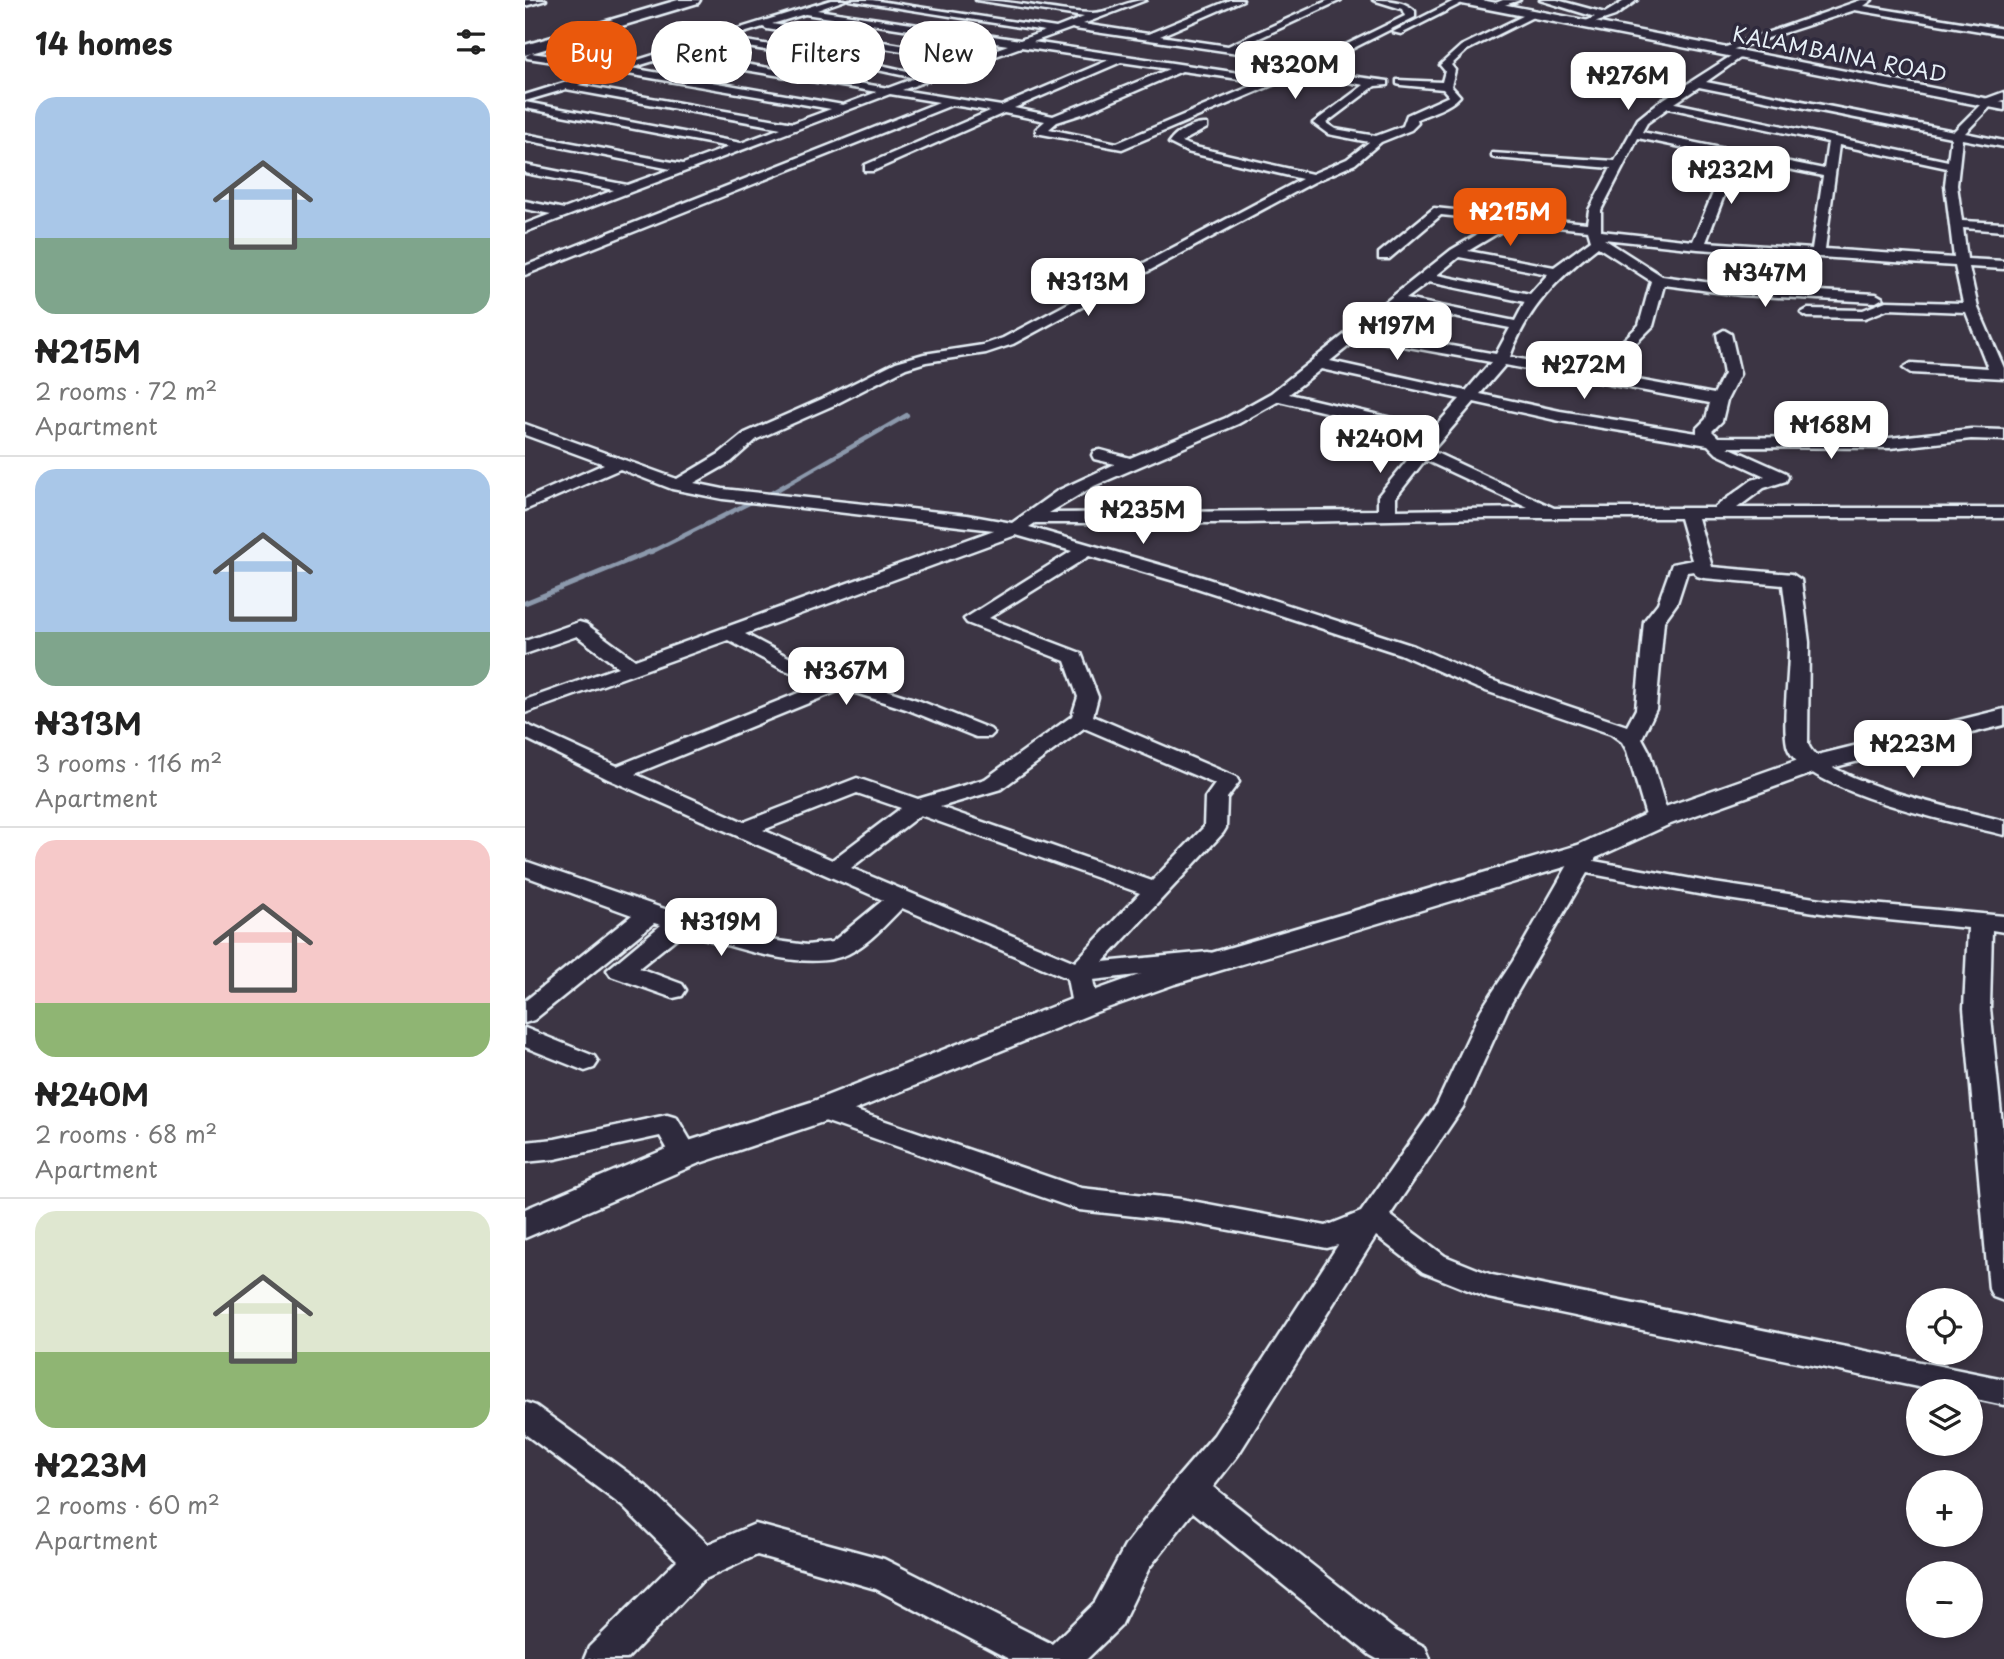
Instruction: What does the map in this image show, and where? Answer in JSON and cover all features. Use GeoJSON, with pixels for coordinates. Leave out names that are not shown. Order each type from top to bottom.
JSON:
{"type":"FeatureCollection","features":[{"type":"Feature","properties":{"kind":"main road"},"geometry":{"type":"LineString","coordinates":[[526,51],[677,0]]}},
{"type":"Feature","properties":{"kind":"main road"},"geometry":{"type":"LineString","coordinates":[[526,51],[693,0]]}},
{"type":"Feature","properties":{"kind":"main road","name":"KALAMBAINA ROAD"},"geometry":{"type":"LineString","coordinates":[[1462,0],[1734,51]]}},
{"type":"Feature","properties":{"kind":"main road","name":"KALAMBAINA ROAD"},"geometry":{"type":"LineString","coordinates":[[1476,0],[1996,102]]}},
{"type":"Feature","properties":{"kind":"street"},"geometry":{"type":"LineString","coordinates":[[525,3],[541,0]]}},
{"type":"Feature","properties":{"kind":"street"},"geometry":{"type":"LineString","coordinates":[[752,26],[841,0]]}},
{"type":"Feature","properties":{"kind":"street"},"geometry":{"type":"LineString","coordinates":[[854,0],[1061,31]]}},
{"type":"Feature","properties":{"kind":"street"},"geometry":{"type":"LineString","coordinates":[[981,0],[1096,16]]}},
{"type":"Feature","properties":{"kind":"street"},"geometry":{"type":"LineString","coordinates":[[1110,0],[1137,2]]}},
{"type":"Feature","properties":{"kind":"street"},"geometry":{"type":"LineString","coordinates":[[1149,36],[1238,0]]}},
{"type":"Feature","properties":{"kind":"street"},"geometry":{"type":"LineString","coordinates":[[1231,48],[1336,0]]}},
{"type":"Feature","properties":{"kind":"street"},"geometry":{"type":"LineString","coordinates":[[1253,103],[1410,16],[1410,11],[1405,7],[1378,0]]}},
{"type":"Feature","properties":{"kind":"street"},"geometry":{"type":"LineString","coordinates":[[1181,67],[1053,120],[1040,131],[1118,147],[1272,81],[1317,68],[1462,0]]}},
{"type":"Feature","properties":{"kind":"street"},"geometry":{"type":"LineString","coordinates":[[1498,4],[1514,0]]}},
{"type":"Feature","properties":{"kind":"street"},"geometry":{"type":"LineString","coordinates":[[1545,0],[1605,16]]}},
{"type":"Feature","properties":{"kind":"street"},"geometry":{"type":"LineString","coordinates":[[1588,22],[1605,16],[1632,0]]}},
{"type":"Feature","properties":{"kind":"street"},"geometry":{"type":"LineString","coordinates":[[1387,515],[1387,496],[1501,360],[1507,344],[1533,299],[1596,234],[1595,210],[1641,121],[1696,83],[1734,51],[1855,7],[1867,0]]}},
{"type":"Feature","properties":{"kind":"street"},"geometry":{"type":"LineString","coordinates":[[997,52],[1137,2]]}},
{"type":"Feature","properties":{"kind":"street"},"geometry":{"type":"LineString","coordinates":[[1855,7],[2004,32]]}},
{"type":"Feature","properties":{"kind":"street"},"geometry":{"type":"LineString","coordinates":[[803,11],[1272,81]]}},
{"type":"Feature","properties":{"kind":"street"},"geometry":{"type":"LineString","coordinates":[[1446,86],[1450,70],[1445,65],[1464,48],[1534,14]]}},
{"type":"Feature","properties":{"kind":"street"},"geometry":{"type":"LineString","coordinates":[[759,24],[899,47]]}},
{"type":"Feature","properties":{"kind":"street"},"geometry":{"type":"LineString","coordinates":[[1072,26],[1231,48],[1378,83],[1330,113],[1319,126],[1332,132],[1377,140]]}},
{"type":"Feature","properties":{"kind":"street"},"geometry":{"type":"LineString","coordinates":[[752,45],[899,72]]}},
{"type":"Feature","properties":{"kind":"street"},"geometry":{"type":"LineString","coordinates":[[526,51],[546,56]]}},
{"type":"Feature","properties":{"kind":"street"},"geometry":{"type":"LineString","coordinates":[[869,168],[1121,58]]}},
{"type":"Feature","properties":{"kind":"street"},"geometry":{"type":"LineString","coordinates":[[752,68],[1053,120]]}},
{"type":"Feature","properties":{"kind":"street"},"geometry":{"type":"LineString","coordinates":[[637,73],[847,108]]}},
{"type":"Feature","properties":{"kind":"street"},"geometry":{"type":"LineString","coordinates":[[678,485],[725,458],[751,436],[828,402],[901,365],[924,358],[986,349],[1008,341],[1312,178],[1347,165],[1364,154],[1377,140],[1407,128],[1412,123],[1411,117],[1455,96],[1446,86],[1401,82]]}},
{"type":"Feature","properties":{"kind":"street"},"geometry":{"type":"LineString","coordinates":[[1696,83],[2004,144]]}},
{"type":"Feature","properties":{"kind":"street"},"geometry":{"type":"LineString","coordinates":[[525,97],[569,84]]}},
{"type":"Feature","properties":{"kind":"street"},"geometry":{"type":"LineString","coordinates":[[525,228],[910,84]]}},
{"type":"Feature","properties":{"kind":"street"},"geometry":{"type":"LineString","coordinates":[[566,85],[796,127]]}},
{"type":"Feature","properties":{"kind":"street"},"geometry":{"type":"LineString","coordinates":[[525,271],[953,101]]}},
{"type":"Feature","properties":{"kind":"street"},"geometry":{"type":"LineString","coordinates":[[1911,368],[2001,373],[1971,308],[1955,224],[1952,165],[1957,134],[1996,102]]}},
{"type":"Feature","properties":{"kind":"street"},"geometry":{"type":"LineString","coordinates":[[1663,104],[1952,165]]}},
{"type":"Feature","properties":{"kind":"street"},"geometry":{"type":"LineString","coordinates":[[525,105],[744,146]]}},
{"type":"Feature","properties":{"kind":"street"},"geometry":{"type":"LineString","coordinates":[[1216,121],[1178,138],[1175,143],[1191,150],[1312,178]]}},
{"type":"Feature","properties":{"kind":"street"},"geometry":{"type":"LineString","coordinates":[[1633,134],[1830,174]]}},
{"type":"Feature","properties":{"kind":"street"},"geometry":{"type":"LineString","coordinates":[[525,137],[683,168]]}},
{"type":"Feature","properties":{"kind":"street"},"geometry":{"type":"LineString","coordinates":[[1818,254],[1834,141]]}},
{"type":"Feature","properties":{"kind":"street"},"geometry":{"type":"LineString","coordinates":[[1511,172],[1532,142]]}},
{"type":"Feature","properties":{"kind":"street"},"geometry":{"type":"LineString","coordinates":[[1568,177],[1585,147]]}},
{"type":"Feature","properties":{"kind":"street"},"geometry":{"type":"LineString","coordinates":[[1496,155],[1618,165]]}},
{"type":"Feature","properties":{"kind":"street"},"geometry":{"type":"LineString","coordinates":[[1698,245],[1734,155]]}},
{"type":"Feature","properties":{"kind":"street"},"geometry":{"type":"LineString","coordinates":[[525,169],[627,189]]}},
{"type":"Feature","properties":{"kind":"street"},"geometry":{"type":"LineString","coordinates":[[525,205],[564,213]]}},
{"type":"Feature","properties":{"kind":"street"},"geometry":{"type":"LineString","coordinates":[[1384,256],[1438,211],[1513,219],[1596,234],[1698,245],[2004,265]]}},
{"type":"Feature","properties":{"kind":"street"},"geometry":{"type":"LineString","coordinates":[[528,703],[731,634],[1015,529],[1080,486],[1232,421],[1277,396],[1456,253],[1513,219]]}},
{"type":"Feature","properties":{"kind":"street"},"geometry":{"type":"LineString","coordinates":[[1955,224],[2004,228]]}},
{"type":"Feature","properties":{"kind":"street"},"geometry":{"type":"LineString","coordinates":[[1596,234],[1658,280],[1739,290],[1876,298]]}},
{"type":"Feature","properties":{"kind":"street"},"geometry":{"type":"LineString","coordinates":[[1456,253],[1557,272]]}},
{"type":"Feature","properties":{"kind":"street"},"geometry":{"type":"LineString","coordinates":[[1426,277],[1533,299]]}},
{"type":"Feature","properties":{"kind":"street"},"geometry":{"type":"LineString","coordinates":[[1593,377],[1646,326],[1658,280]]}},
{"type":"Feature","properties":{"kind":"street"},"geometry":{"type":"LineString","coordinates":[[1398,302],[1519,326]]}},
{"type":"Feature","properties":{"kind":"street"},"geometry":{"type":"LineString","coordinates":[[1808,313],[1865,314],[1886,305],[1971,308]]}},
{"type":"Feature","properties":{"kind":"street"},"geometry":{"type":"LineString","coordinates":[[1356,333],[1719,400]]}},
{"type":"Feature","properties":{"kind":"street"},"geometry":{"type":"LineString","coordinates":[[1717,514],[1758,484],[1780,477],[1723,451],[1703,431],[1714,421],[1719,400],[1732,373],[1724,334]]}},
{"type":"Feature","properties":{"kind":"street"},"geometry":{"type":"LineString","coordinates":[[1316,363],[1560,416],[1714,442],[1890,443],[1959,435],[2004,435]]}},
{"type":"Feature","properties":{"kind":"street"},"geometry":{"type":"LineString","coordinates":[[1277,396],[1438,434]]}},
{"type":"Feature","properties":{"kind":"street"},"geometry":{"type":"LineString","coordinates":[[525,429],[678,485],[723,494],[967,520],[1015,529],[1195,581],[1407,650],[1484,684],[1618,730],[1631,738],[1658,819]]}},
{"type":"Feature","properties":{"kind":"street"},"geometry":{"type":"LineString","coordinates":[[1422,453],[1552,514]]}},
{"type":"Feature","properties":{"kind":"street"},"geometry":{"type":"LineString","coordinates":[[1100,455],[1133,464]]}},
{"type":"Feature","properties":{"kind":"street"},"geometry":{"type":"LineString","coordinates":[[525,505],[620,463]]}},
{"type":"Feature","properties":{"kind":"street"},"geometry":{"type":"LineString","coordinates":[[525,485],[551,494]]}},
{"type":"Feature","properties":{"kind":"street"},"geometry":{"type":"LineString","coordinates":[[967,520],[1033,517],[2004,513]]}},
{"type":"Feature","properties":{"kind":"street"},"geometry":{"type":"LineString","coordinates":[[1688,514],[1704,572],[1792,580],[1799,642],[1797,744],[1800,754],[1810,765],[1850,783],[1889,796],[2004,828]]}},
{"type":"Feature","properties":{"kind":"street"},"geometry":{"type":"LineString","coordinates":[[835,869],[918,806],[993,784],[1082,719],[1088,697],[1075,657],[974,619],[1086,550]]}},
{"type":"Feature","properties":{"kind":"street"},"geometry":{"type":"LineString","coordinates":[[1631,738],[1646,709],[1654,621],[1667,603],[1679,568],[1701,564]]}},
{"type":"Feature","properties":{"kind":"street"},"geometry":{"type":"LineString","coordinates":[[561,613],[631,667]]}},
{"type":"Feature","properties":{"kind":"street"},"geometry":{"type":"LineString","coordinates":[[525,648],[579,628]]}},
{"type":"Feature","properties":{"kind":"street"},"geometry":{"type":"LineString","coordinates":[[731,634],[789,665],[913,705],[983,733]]}},
{"type":"Feature","properties":{"kind":"street"},"geometry":{"type":"LineString","coordinates":[[616,774],[839,683]]}},
{"type":"Feature","properties":{"kind":"street"},"geometry":{"type":"LineString","coordinates":[[525,1224],[685,1155],[823,1110],[1085,1005],[1229,958],[1584,858],[1658,819],[1810,765],[2004,717]]}},
{"type":"Feature","properties":{"kind":"street"},"geometry":{"type":"LineString","coordinates":[[1079,973],[1215,828],[1216,798],[1228,782],[1082,719]]}},
{"type":"Feature","properties":{"kind":"street"},"geometry":{"type":"LineString","coordinates":[[525,730],[616,774],[899,898],[1079,973],[1229,958]]}},
{"type":"Feature","properties":{"kind":"street"},"geometry":{"type":"LineString","coordinates":[[746,829],[857,785],[1154,890]]}},
{"type":"Feature","properties":{"kind":"street"},"geometry":{"type":"LineString","coordinates":[[1584,858],[1714,890],[1828,908],[1992,923],[1977,1008],[2004,1289]]}},
{"type":"Feature","properties":{"kind":"street"},"geometry":{"type":"LineString","coordinates":[[1062,1659],[1108,1614],[1137,1557],[1189,1488],[1226,1445],[1332,1277],[1449,1107],[1494,1010],[1584,858]]}},
{"type":"Feature","properties":{"kind":"street"},"geometry":{"type":"LineString","coordinates":[[525,868],[759,946],[827,953],[843,948],[899,898]]}},
{"type":"Feature","properties":{"kind":"street"},"geometry":{"type":"LineString","coordinates":[[525,1014],[652,912]]}},
{"type":"Feature","properties":{"kind":"street"},"geometry":{"type":"LineString","coordinates":[[673,990],[620,970],[681,922]]}},
{"type":"Feature","properties":{"kind":"street"},"geometry":{"type":"LineString","coordinates":[[1079,973],[1085,1005]]}},
{"type":"Feature","properties":{"kind":"street"},"geometry":{"type":"LineString","coordinates":[[525,1037],[585,1062]]}},
{"type":"Feature","properties":{"kind":"street"},"geometry":{"type":"LineString","coordinates":[[823,1110],[1079,1199],[1181,1210],[1327,1237],[1374,1219]]}},
{"type":"Feature","properties":{"kind":"street"},"geometry":{"type":"LineString","coordinates":[[525,1152],[555,1149],[667,1125],[685,1155]]}},
{"type":"Feature","properties":{"kind":"street"},"geometry":{"type":"LineString","coordinates":[[1374,1219],[1434,1264],[1488,1286],[2004,1392]]}},
{"type":"Feature","properties":{"kind":"street"},"geometry":{"type":"LineString","coordinates":[[525,1416],[633,1496],[704,1563]]}},
{"type":"Feature","properties":{"kind":"street"},"geometry":{"type":"LineString","coordinates":[[1189,1488],[1383,1643],[1412,1659]]}},
{"type":"Feature","properties":{"kind":"street"},"geometry":{"type":"LineString","coordinates":[[602,1659],[691,1569],[755,1539],[884,1575],[1045,1659]]}},
{"type":"Feature","properties":{"kind":"waterway"},"geometry":{"type":"LineString","coordinates":[[768,495],[907,415]]}},
{"type":"Feature","properties":{"kind":"waterway"},"geometry":{"type":"LineString","coordinates":[[651,552],[751,502]]}},
{"type":"Feature","properties":{"kind":"waterway"},"geometry":{"type":"LineString","coordinates":[[525,603],[654,550]]}}]}
